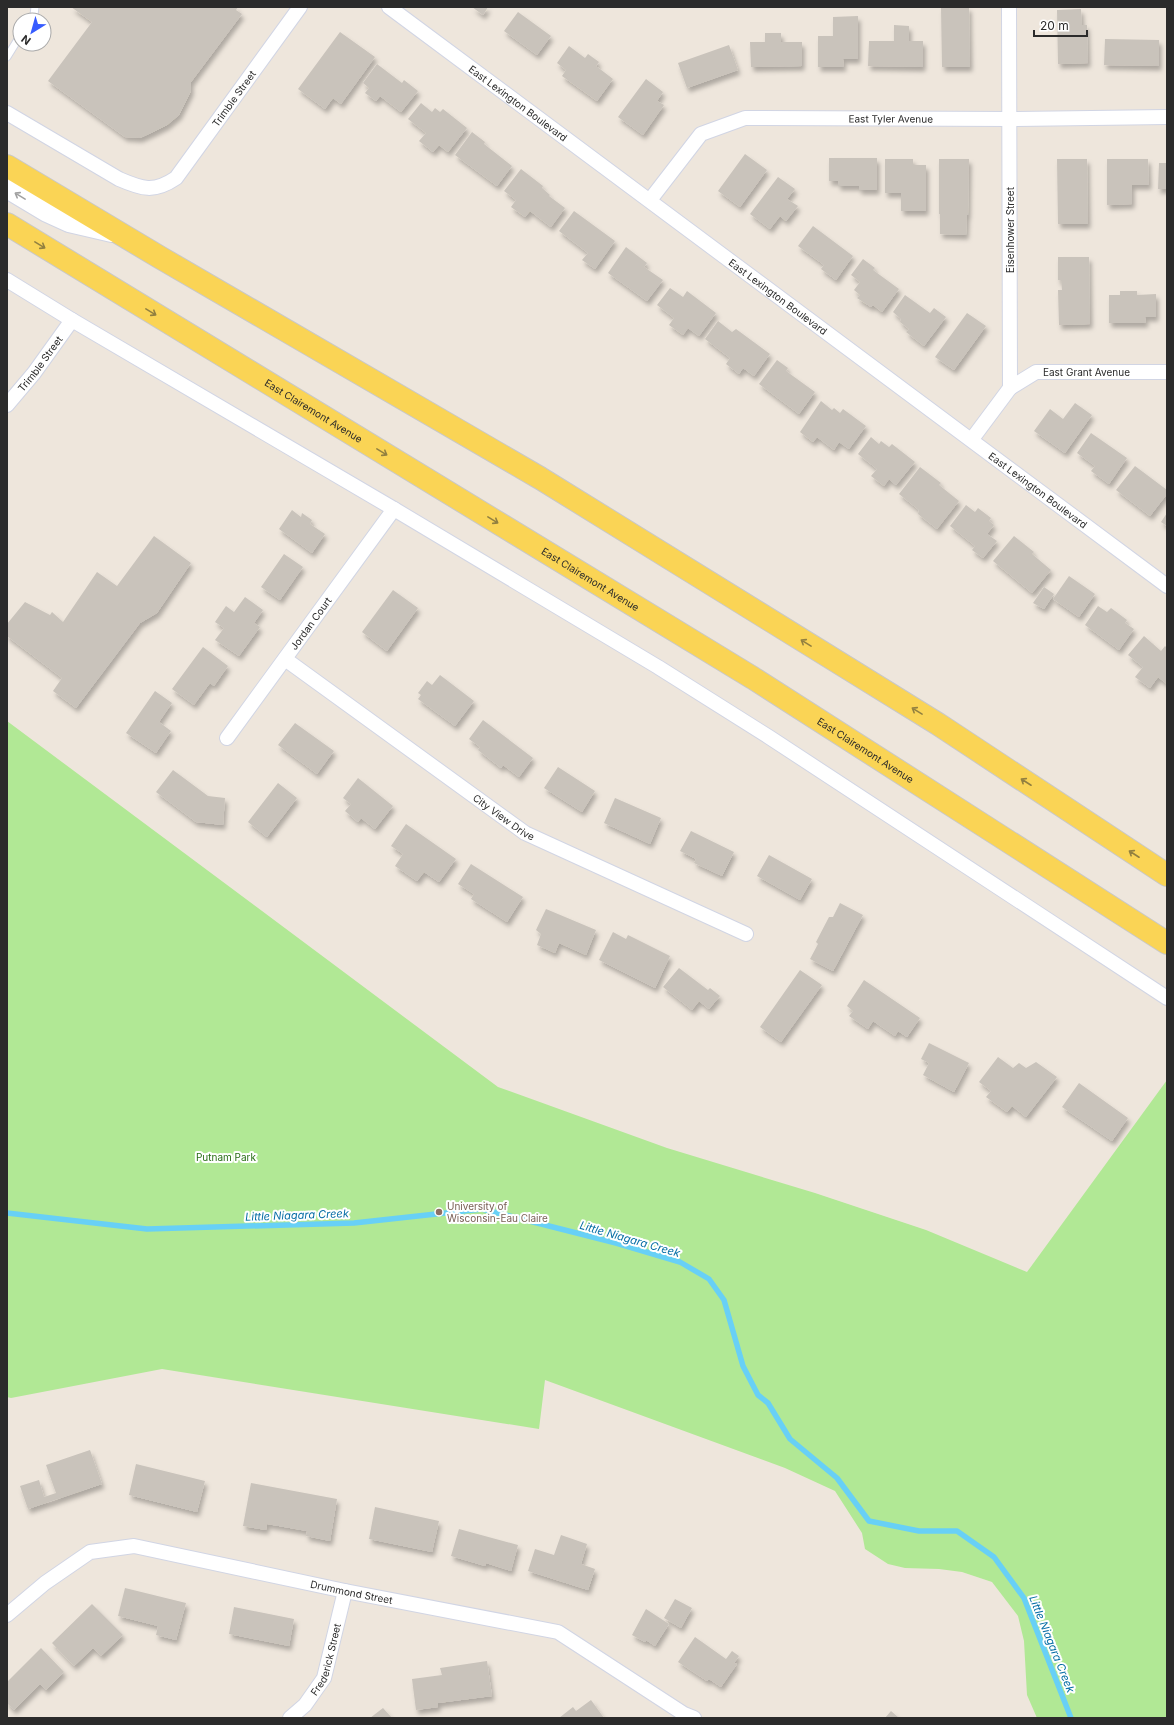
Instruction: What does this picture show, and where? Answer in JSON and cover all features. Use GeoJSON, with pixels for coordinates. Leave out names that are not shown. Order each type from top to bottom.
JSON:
{"type":"FeatureCollection","features":[{"type":"Feature","properties":{"kind":"main road"},"geometry":{"type":"LineString","coordinates":[[7,166],[540,478],[938,724],[1167,875]]}},
{"type":"Feature","properties":{"kind":"main road","name":"East Clairemont Avenue"},"geometry":{"type":"LineString","coordinates":[[7,224],[753,678],[1167,943]]}},
{"type":"Feature","properties":{"kind":"street","name":"Trimble Street"},"geometry":{"type":"LineString","coordinates":[[7,113],[119,179],[135,185],[151,188],[165,186],[176,178],[300,7]]}},
{"type":"Feature","properties":{"kind":"street","name":"East Lexington Boulevard"},"geometry":{"type":"LineString","coordinates":[[388,7],[650,200],[1167,586]]}},
{"type":"Feature","properties":{"kind":"street","name":"Eisenhower Street"},"geometry":{"type":"LineString","coordinates":[[1009,7],[1010,388]]}},
{"type":"Feature","properties":{"kind":"street","name":"East Tyler Avenue"},"geometry":{"type":"LineString","coordinates":[[650,200],[701,134],[745,118],[1010,119],[1167,117]]}},
{"type":"Feature","properties":{"kind":"street"},"geometry":{"type":"LineString","coordinates":[[7,188],[47,212],[69,222],[122,234]]}},
{"type":"Feature","properties":{"kind":"street"},"geometry":{"type":"LineString","coordinates":[[7,280],[72,320],[565,610],[769,737],[1167,998]]}},
{"type":"Feature","properties":{"kind":"street","name":"Trimble Street"},"geometry":{"type":"LineString","coordinates":[[7,405],[34,373],[72,320]]}},
{"type":"Feature","properties":{"kind":"street","name":"East Grant Avenue"},"geometry":{"type":"LineString","coordinates":[[1010,388],[1036,372],[1167,372]]}},
{"type":"Feature","properties":{"kind":"street"},"geometry":{"type":"LineString","coordinates":[[972,440],[1010,388]]}},
{"type":"Feature","properties":{"kind":"street","name":"Jordan Court"},"geometry":{"type":"LineString","coordinates":[[227,738],[394,509]]}},
{"type":"Feature","properties":{"kind":"street","name":"City View Drive"},"geometry":{"type":"LineString","coordinates":[[285,659],[525,833],[746,934]]}},
{"type":"Feature","properties":{"kind":"street","name":"Drummond Street"},"geometry":{"type":"LineString","coordinates":[[7,1615],[45,1583],[90,1552],[134,1546],[345,1591],[558,1632],[686,1717]]}},
{"type":"Feature","properties":{"kind":"street","name":"Frederick Street"},"geometry":{"type":"LineString","coordinates":[[290,1718],[305,1705],[324,1678],[345,1591]]}},
{"type":"Feature","properties":{"kind":"green space","name":"Putnam Park"},"geometry":{"type":"Polygon","coordinates":[[[7,721],[498,1087],[667,1148],[815,1193],[926,1230],[1027,1272],[1167,1080],[1167,1718],[1037,1718],[1027,1695],[1024,1641],[1018,1616],[992,1582],[962,1572],[939,1569],[905,1568],[888,1564],[865,1549],[862,1533],[835,1491],[785,1468],[545,1380],[539,1429],[162,1369],[11,1398],[7,1397],[7,721]]]}},
{"type":"Feature","properties":{"kind":"building"},"geometry":{"type":"Polygon","coordinates":[[[71,7],[238,7],[236,10],[242,14],[191,82],[191,91],[179,115],[167,125],[140,138],[125,137],[48,81],[92,22],[71,7]]]}},
{"type":"Feature","properties":{"kind":"building"},"geometry":{"type":"Polygon","coordinates":[[[472,7],[488,7],[483,15],[472,7]]]}},
{"type":"Feature","properties":{"kind":"building"},"geometry":{"type":"Polygon","coordinates":[[[941,7],[969,7],[970,67],[942,67],[941,7]]]}},
{"type":"Feature","properties":{"kind":"building"},"geometry":{"type":"Polygon","coordinates":[[[1081,9],[1082,25],[1087,25],[1088,63],[1058,64],[1057,10],[1081,9]]]}},
{"type":"Feature","properties":{"kind":"building"},"geometry":{"type":"Polygon","coordinates":[[[518,12],[551,36],[537,55],[504,31],[518,12]]]}},
{"type":"Feature","properties":{"kind":"building"},"geometry":{"type":"Polygon","coordinates":[[[858,16],[858,59],[843,59],[844,67],[818,67],[818,36],[833,36],[833,17],[858,16]]]}},
{"type":"Feature","properties":{"kind":"building"},"geometry":{"type":"Polygon","coordinates":[[[894,25],[909,26],[909,41],[923,41],[923,67],[868,66],[869,41],[894,41],[894,25]]]}},
{"type":"Feature","properties":{"kind":"building"},"geometry":{"type":"Polygon","coordinates":[[[340,32],[375,57],[341,104],[333,98],[325,109],[298,89],[340,32]]]}},
{"type":"Feature","properties":{"kind":"building"},"geometry":{"type":"Polygon","coordinates":[[[765,33],[781,33],[781,42],[802,42],[802,66],[751,67],[750,42],[765,42],[765,33]]]}},
{"type":"Feature","properties":{"kind":"building"},"geometry":{"type":"Polygon","coordinates":[[[1105,39],[1159,40],[1159,66],[1104,65],[1105,39]]]}},
{"type":"Feature","properties":{"kind":"building"},"geometry":{"type":"Polygon","coordinates":[[[729,45],[738,70],[687,88],[678,63],[729,45]]]}},
{"type":"Feature","properties":{"kind":"building"},"geometry":{"type":"Polygon","coordinates":[[[569,46],[585,58],[588,54],[599,62],[596,66],[613,79],[597,101],[562,76],[566,70],[557,63],[569,46]]]}},
{"type":"Feature","properties":{"kind":"building"},"geometry":{"type":"Polygon","coordinates":[[[377,64],[402,83],[404,80],[418,91],[401,112],[380,96],[376,101],[365,93],[369,88],[363,83],[377,64]]]}},
{"type":"Feature","properties":{"kind":"building"},"geometry":{"type":"Polygon","coordinates":[[[646,79],[663,92],[657,101],[664,105],[643,135],[618,117],[646,79]]]}},
{"type":"Feature","properties":{"kind":"building"},"geometry":{"type":"Polygon","coordinates":[[[421,103],[432,112],[435,108],[440,112],[443,109],[467,128],[448,152],[439,145],[433,152],[419,141],[426,133],[408,119],[421,103]]]}},
{"type":"Feature","properties":{"kind":"building"},"geometry":{"type":"Polygon","coordinates":[[[472,132],[485,142],[484,144],[512,166],[497,186],[455,155],[472,132]]]}},
{"type":"Feature","properties":{"kind":"building"},"geometry":{"type":"Polygon","coordinates":[[[745,154],[767,170],[740,207],[718,191],[745,154]]]}},
{"type":"Feature","properties":{"kind":"building"},"geometry":{"type":"Polygon","coordinates":[[[829,158],[877,158],[877,190],[859,190],[859,186],[838,186],[838,181],[829,181],[829,158]]]}},
{"type":"Feature","properties":{"kind":"building"},"geometry":{"type":"Polygon","coordinates":[[[885,159],[913,159],[913,165],[926,165],[926,211],[901,211],[901,193],[885,193],[885,159]]]}},
{"type":"Feature","properties":{"kind":"building"},"geometry":{"type":"Polygon","coordinates":[[[939,159],[969,159],[968,215],[966,235],[940,234],[939,159]]]}},
{"type":"Feature","properties":{"kind":"building"},"geometry":{"type":"Polygon","coordinates":[[[1057,159],[1087,159],[1088,224],[1058,224],[1057,159]]]}},
{"type":"Feature","properties":{"kind":"building"},"geometry":{"type":"Polygon","coordinates":[[[1107,159],[1148,159],[1149,185],[1132,185],[1132,204],[1107,205],[1107,159]]]}},
{"type":"Feature","properties":{"kind":"building"},"geometry":{"type":"Polygon","coordinates":[[[1159,163],[1167,163],[1167,189],[1158,189],[1159,163]]]}},
{"type":"Feature","properties":{"kind":"building"},"geometry":{"type":"Polygon","coordinates":[[[521,169],[543,186],[542,188],[550,195],[549,196],[565,208],[551,227],[530,211],[525,217],[511,207],[516,200],[504,191],[521,169]]]}},
{"type":"Feature","properties":{"kind":"building"},"geometry":{"type":"Polygon","coordinates":[[[778,177],[795,189],[787,199],[798,206],[786,221],[780,216],[770,229],[750,214],[778,177]]]}},
{"type":"Feature","properties":{"kind":"building"},"geometry":{"type":"Polygon","coordinates":[[[574,211],[615,241],[595,269],[582,260],[588,253],[559,231],[574,211]]]}},
{"type":"Feature","properties":{"kind":"building"},"geometry":{"type":"Polygon","coordinates":[[[813,226],[853,256],[836,280],[821,269],[824,265],[798,246],[813,226]]]}},
{"type":"Feature","properties":{"kind":"building"},"geometry":{"type":"Polygon","coordinates":[[[626,247],[647,263],[644,267],[663,280],[647,301],[608,273],[626,247]]]}},
{"type":"Feature","properties":{"kind":"building"},"geometry":{"type":"Polygon","coordinates":[[[1058,257],[1089,257],[1090,324],[1059,325],[1058,290],[1062,290],[1061,280],[1058,280],[1058,257]]]}},
{"type":"Feature","properties":{"kind":"building"},"geometry":{"type":"Polygon","coordinates":[[[863,259],[875,268],[873,270],[899,289],[882,312],[873,305],[871,307],[857,298],[860,295],[854,290],[860,282],[851,275],[863,259]]]}},
{"type":"Feature","properties":{"kind":"building"},"geometry":{"type":"Polygon","coordinates":[[[670,288],[683,297],[687,291],[716,313],[699,336],[688,328],[683,335],[669,325],[674,318],[657,305],[670,288]]]}},
{"type":"Feature","properties":{"kind":"building"},"geometry":{"type":"Polygon","coordinates":[[[1120,291],[1137,291],[1137,295],[1156,294],[1156,317],[1145,317],[1146,323],[1109,323],[1109,295],[1120,295],[1120,291]]]}},
{"type":"Feature","properties":{"kind":"building"},"geometry":{"type":"Polygon","coordinates":[[[905,295],[930,313],[934,308],[946,317],[924,346],[906,332],[909,329],[900,322],[901,319],[893,312],[905,295]]]}},
{"type":"Feature","properties":{"kind":"building"},"geometry":{"type":"Polygon","coordinates":[[[967,313],[986,326],[954,370],[935,357],[967,313]]]}},
{"type":"Feature","properties":{"kind":"building"},"geometry":{"type":"Polygon","coordinates":[[[718,321],[732,332],[736,329],[770,354],[754,376],[743,368],[739,374],[726,364],[730,358],[705,339],[718,321]]]}},
{"type":"Feature","properties":{"kind":"building"},"geometry":{"type":"Polygon","coordinates":[[[777,360],[788,368],[786,371],[815,392],[799,414],[759,384],[777,360]]]}},
{"type":"Feature","properties":{"kind":"building"},"geometry":{"type":"Polygon","coordinates":[[[821,401],[832,410],[834,408],[840,413],[843,409],[866,426],[849,449],[839,442],[834,450],[817,437],[813,442],[800,432],[821,401]]]}},
{"type":"Feature","properties":{"kind":"building"},"geometry":{"type":"Polygon","coordinates":[[[1075,403],[1092,415],[1065,453],[1034,431],[1050,409],[1063,419],[1075,403]]]}},
{"type":"Feature","properties":{"kind":"building"},"geometry":{"type":"Polygon","coordinates":[[[1091,433],[1127,458],[1109,484],[1091,471],[1095,466],[1077,453],[1091,433]]]}},
{"type":"Feature","properties":{"kind":"building"},"geometry":{"type":"Polygon","coordinates":[[[871,437],[879,444],[881,441],[889,447],[892,444],[915,462],[896,485],[889,479],[884,486],[871,476],[877,469],[858,454],[871,437]]]}},
{"type":"Feature","properties":{"kind":"building"},"geometry":{"type":"Polygon","coordinates":[[[1135,466],[1167,490],[1167,494],[1150,516],[1116,490],[1135,466]]]}},
{"type":"Feature","properties":{"kind":"building"},"geometry":{"type":"Polygon","coordinates":[[[920,467],[941,483],[939,485],[959,501],[937,529],[918,514],[919,510],[899,494],[920,467]]]}},
{"type":"Feature","properties":{"kind":"building"},"geometry":{"type":"Polygon","coordinates":[[[966,505],[975,512],[978,508],[991,518],[989,521],[994,525],[987,534],[997,541],[983,558],[972,550],[975,546],[950,526],[966,505]]]}},
{"type":"Feature","properties":{"kind":"building"},"geometry":{"type":"Polygon","coordinates":[[[292,510],[301,517],[302,513],[312,520],[310,524],[325,534],[312,553],[279,529],[292,510]]]}},
{"type":"Feature","properties":{"kind":"building"},"geometry":{"type":"Polygon","coordinates":[[[1167,513],[1167,526],[1161,522],[1167,513]]]}},
{"type":"Feature","properties":{"kind":"building"},"geometry":{"type":"Polygon","coordinates":[[[154,536],[191,563],[157,613],[140,623],[76,708],[53,691],[62,678],[7,636],[7,624],[25,602],[50,615],[52,612],[63,622],[97,572],[117,586],[154,536]]]}},
{"type":"Feature","properties":{"kind":"building"},"geometry":{"type":"Polygon","coordinates":[[[1014,536],[1034,552],[1032,554],[1051,570],[1032,593],[993,561],[1014,536]]]}},
{"type":"Feature","properties":{"kind":"building"},"geometry":{"type":"Polygon","coordinates":[[[284,554],[303,567],[280,600],[261,587],[284,554]]]}},
{"type":"Feature","properties":{"kind":"building"},"geometry":{"type":"Polygon","coordinates":[[[1069,576],[1095,594],[1079,617],[1053,599],[1069,576]]]}},
{"type":"Feature","properties":{"kind":"building"},"geometry":{"type":"Polygon","coordinates":[[[1044,587],[1054,594],[1044,609],[1033,603],[1044,587]]]}},
{"type":"Feature","properties":{"kind":"building"},"geometry":{"type":"Polygon","coordinates":[[[393,590],[418,608],[387,651],[362,632],[393,590]]]}},
{"type":"Feature","properties":{"kind":"building"},"geometry":{"type":"Polygon","coordinates":[[[245,597],[263,610],[254,623],[260,627],[239,656],[215,640],[224,628],[215,622],[226,606],[234,612],[245,597]]]}},
{"type":"Feature","properties":{"kind":"building"},"geometry":{"type":"Polygon","coordinates":[[[1098,606],[1107,612],[1111,608],[1127,620],[1125,623],[1134,629],[1119,650],[1085,625],[1098,606]]]}},
{"type":"Feature","properties":{"kind":"building"},"geometry":{"type":"Polygon","coordinates":[[[1144,636],[1161,651],[1165,646],[1167,648],[1167,684],[1158,677],[1150,688],[1135,677],[1143,667],[1128,655],[1144,636]]]}},
{"type":"Feature","properties":{"kind":"building"},"geometry":{"type":"Polygon","coordinates":[[[203,647],[228,666],[214,686],[210,683],[194,705],[172,689],[203,647]]]}},
{"type":"Feature","properties":{"kind":"building"},"geometry":{"type":"Polygon","coordinates":[[[440,675],[474,701],[455,726],[418,699],[421,695],[418,693],[427,681],[432,685],[440,675]]]}},
{"type":"Feature","properties":{"kind":"building"},"geometry":{"type":"Polygon","coordinates":[[[155,691],[172,703],[159,722],[171,731],[156,753],[126,733],[155,691]]]}},
{"type":"Feature","properties":{"kind":"building"},"geometry":{"type":"Polygon","coordinates":[[[483,720],[533,758],[519,777],[503,765],[501,768],[478,750],[480,747],[469,739],[483,720]]]}},
{"type":"Feature","properties":{"kind":"building"},"geometry":{"type":"Polygon","coordinates":[[[295,723],[334,751],[317,774],[278,745],[295,723]]]}},
{"type":"Feature","properties":{"kind":"building"},"geometry":{"type":"Polygon","coordinates":[[[558,767],[595,791],[582,812],[544,788],[558,767]]]}},
{"type":"Feature","properties":{"kind":"building"},"geometry":{"type":"Polygon","coordinates":[[[173,770],[208,796],[225,798],[223,825],[196,822],[156,792],[173,770]]]}},
{"type":"Feature","properties":{"kind":"building"},"geometry":{"type":"Polygon","coordinates":[[[358,778],[393,806],[375,829],[361,818],[358,822],[345,811],[351,804],[343,798],[358,778]]]}},
{"type":"Feature","properties":{"kind":"building"},"geometry":{"type":"Polygon","coordinates":[[[278,783],[297,798],[267,837],[248,822],[278,783]]]}},
{"type":"Feature","properties":{"kind":"building"},"geometry":{"type":"Polygon","coordinates":[[[615,798],[661,818],[650,844],[604,823],[615,798]]]}},
{"type":"Feature","properties":{"kind":"building"},"geometry":{"type":"Polygon","coordinates":[[[406,824],[456,859],[439,882],[424,872],[417,881],[395,866],[403,854],[391,846],[406,824]]]}},
{"type":"Feature","properties":{"kind":"building"},"geometry":{"type":"Polygon","coordinates":[[[691,831],[734,852],[722,876],[694,863],[696,859],[680,851],[691,831]]]}},
{"type":"Feature","properties":{"kind":"building"},"geometry":{"type":"Polygon","coordinates":[[[769,855],[812,879],[800,900],[757,876],[769,855]]]}},
{"type":"Feature","properties":{"kind":"building"},"geometry":{"type":"Polygon","coordinates":[[[471,864],[523,897],[507,922],[471,899],[474,894],[458,884],[471,864]]]}},
{"type":"Feature","properties":{"kind":"building"},"geometry":{"type":"Polygon","coordinates":[[[840,903],[863,915],[833,971],[810,959],[818,944],[816,942],[829,917],[833,917],[840,903]]]}},
{"type":"Feature","properties":{"kind":"building"},"geometry":{"type":"Polygon","coordinates":[[[546,909],[596,930],[586,955],[559,943],[555,953],[537,945],[541,934],[536,930],[546,909]]]}},
{"type":"Feature","properties":{"kind":"building"},"geometry":{"type":"Polygon","coordinates":[[[613,932],[626,939],[628,935],[670,956],[655,988],[599,960],[613,932]]]}},
{"type":"Feature","properties":{"kind":"building"},"geometry":{"type":"Polygon","coordinates":[[[679,968],[708,990],[710,988],[720,996],[709,1009],[699,1001],[692,1010],[663,987],[679,968]]]}},
{"type":"Feature","properties":{"kind":"building"},"geometry":{"type":"Polygon","coordinates":[[[800,970],[822,985],[781,1042],[760,1027],[800,970]]]}},
{"type":"Feature","properties":{"kind":"building"},"geometry":{"type":"Polygon","coordinates":[[[864,980],[920,1018],[907,1037],[898,1031],[895,1036],[873,1021],[868,1029],[849,1016],[853,1011],[847,1006],[864,980]]]}},
{"type":"Feature","properties":{"kind":"building"},"geometry":{"type":"Polygon","coordinates":[[[929,1043],[969,1063],[954,1092],[923,1075],[929,1063],[921,1059],[929,1043]]]}},
{"type":"Feature","properties":{"kind":"building"},"geometry":{"type":"Polygon","coordinates":[[[998,1057],[1013,1068],[1019,1063],[1026,1068],[1036,1062],[1057,1077],[1026,1117],[1012,1106],[1007,1112],[986,1097],[991,1091],[979,1082],[998,1057]]]}},
{"type":"Feature","properties":{"kind":"building"},"geometry":{"type":"Polygon","coordinates":[[[1079,1083],[1128,1118],[1112,1141],[1062,1107],[1079,1083]]]}},
{"type":"Feature","properties":{"kind":"building"},"geometry":{"type":"Polygon","coordinates":[[[90,1450],[102,1484],[28,1509],[20,1486],[39,1480],[44,1497],[56,1493],[46,1465],[90,1450]]]}},
{"type":"Feature","properties":{"kind":"building"},"geometry":{"type":"Polygon","coordinates":[[[136,1464],[205,1481],[197,1512],[129,1495],[136,1464]]]}},
{"type":"Feature","properties":{"kind":"building"},"geometry":{"type":"Polygon","coordinates":[[[251,1483],[337,1499],[330,1541],[306,1536],[307,1531],[267,1524],[266,1530],[243,1526],[251,1483]]]}},
{"type":"Feature","properties":{"kind":"building"},"geometry":{"type":"Polygon","coordinates":[[[375,1507],[439,1521],[432,1552],[369,1539],[375,1507]]]}},
{"type":"Feature","properties":{"kind":"building"},"geometry":{"type":"Polygon","coordinates":[[[459,1529],[518,1545],[511,1571],[486,1563],[485,1566],[451,1556],[459,1529]]]}},
{"type":"Feature","properties":{"kind":"building"},"geometry":{"type":"Polygon","coordinates":[[[561,1535],[587,1544],[581,1564],[595,1569],[588,1590],[528,1571],[535,1549],[554,1555],[561,1535]]]}},
{"type":"Feature","properties":{"kind":"building"},"geometry":{"type":"Polygon","coordinates":[[[125,1588],[186,1603],[176,1640],[156,1635],[158,1626],[118,1616],[125,1588]]]}},
{"type":"Feature","properties":{"kind":"building"},"geometry":{"type":"Polygon","coordinates":[[[675,1599],[692,1608],[681,1628],[664,1618],[675,1599]]]}},
{"type":"Feature","properties":{"kind":"building"},"geometry":{"type":"Polygon","coordinates":[[[92,1604],[123,1635],[101,1656],[93,1648],[74,1666],[52,1643],[92,1604]]]}},
{"type":"Feature","properties":{"kind":"building"},"geometry":{"type":"Polygon","coordinates":[[[234,1607],[294,1619],[289,1646],[229,1634],[234,1607]]]}},
{"type":"Feature","properties":{"kind":"building"},"geometry":{"type":"Polygon","coordinates":[[[646,1609],[669,1624],[655,1646],[646,1640],[645,1642],[632,1635],[646,1609]]]}},
{"type":"Feature","properties":{"kind":"building"},"geometry":{"type":"Polygon","coordinates":[[[695,1637],[726,1659],[732,1651],[739,1656],[734,1663],[737,1664],[721,1687],[709,1679],[707,1681],[678,1662],[695,1637]]]}},
{"type":"Feature","properties":{"kind":"building"},"geometry":{"type":"Polygon","coordinates":[[[41,1648],[64,1672],[46,1690],[40,1684],[14,1710],[7,1703],[7,1682],[41,1648]]]}},
{"type":"Feature","properties":{"kind":"building"},"geometry":{"type":"Polygon","coordinates":[[[487,1661],[492,1696],[438,1703],[438,1707],[416,1710],[412,1679],[442,1675],[440,1668],[487,1661]]]}},
{"type":"Feature","properties":{"kind":"building"},"geometry":{"type":"Polygon","coordinates":[[[591,1700],[604,1718],[559,1718],[573,1707],[576,1711],[591,1700]]]}},
{"type":"Feature","properties":{"kind":"building"},"geometry":{"type":"Polygon","coordinates":[[[383,1708],[392,1718],[370,1718],[383,1708]]]}},
{"type":"Feature","properties":{"kind":"building"},"geometry":{"type":"Polygon","coordinates":[[[891,1711],[899,1718],[885,1718],[891,1711]]]}},
{"type":"Feature","properties":{"kind":"waterway","name":"Little Niagara Creek"},"geometry":{"type":"LineString","coordinates":[[7,1213],[147,1229],[354,1223],[482,1209],[616,1243],[680,1262],[709,1279],[724,1300],[743,1366],[758,1395],[768,1403],[790,1439],[837,1478],[869,1521],[919,1531],[957,1531],[994,1557],[1024,1598],[1071,1718]]}},
{"type":"Feature","properties":{"kind":"place","name":"University of Wisconsin-Eau Claire"},"geometry":{"type":"Point","coordinates":[439,1212]}}]}
